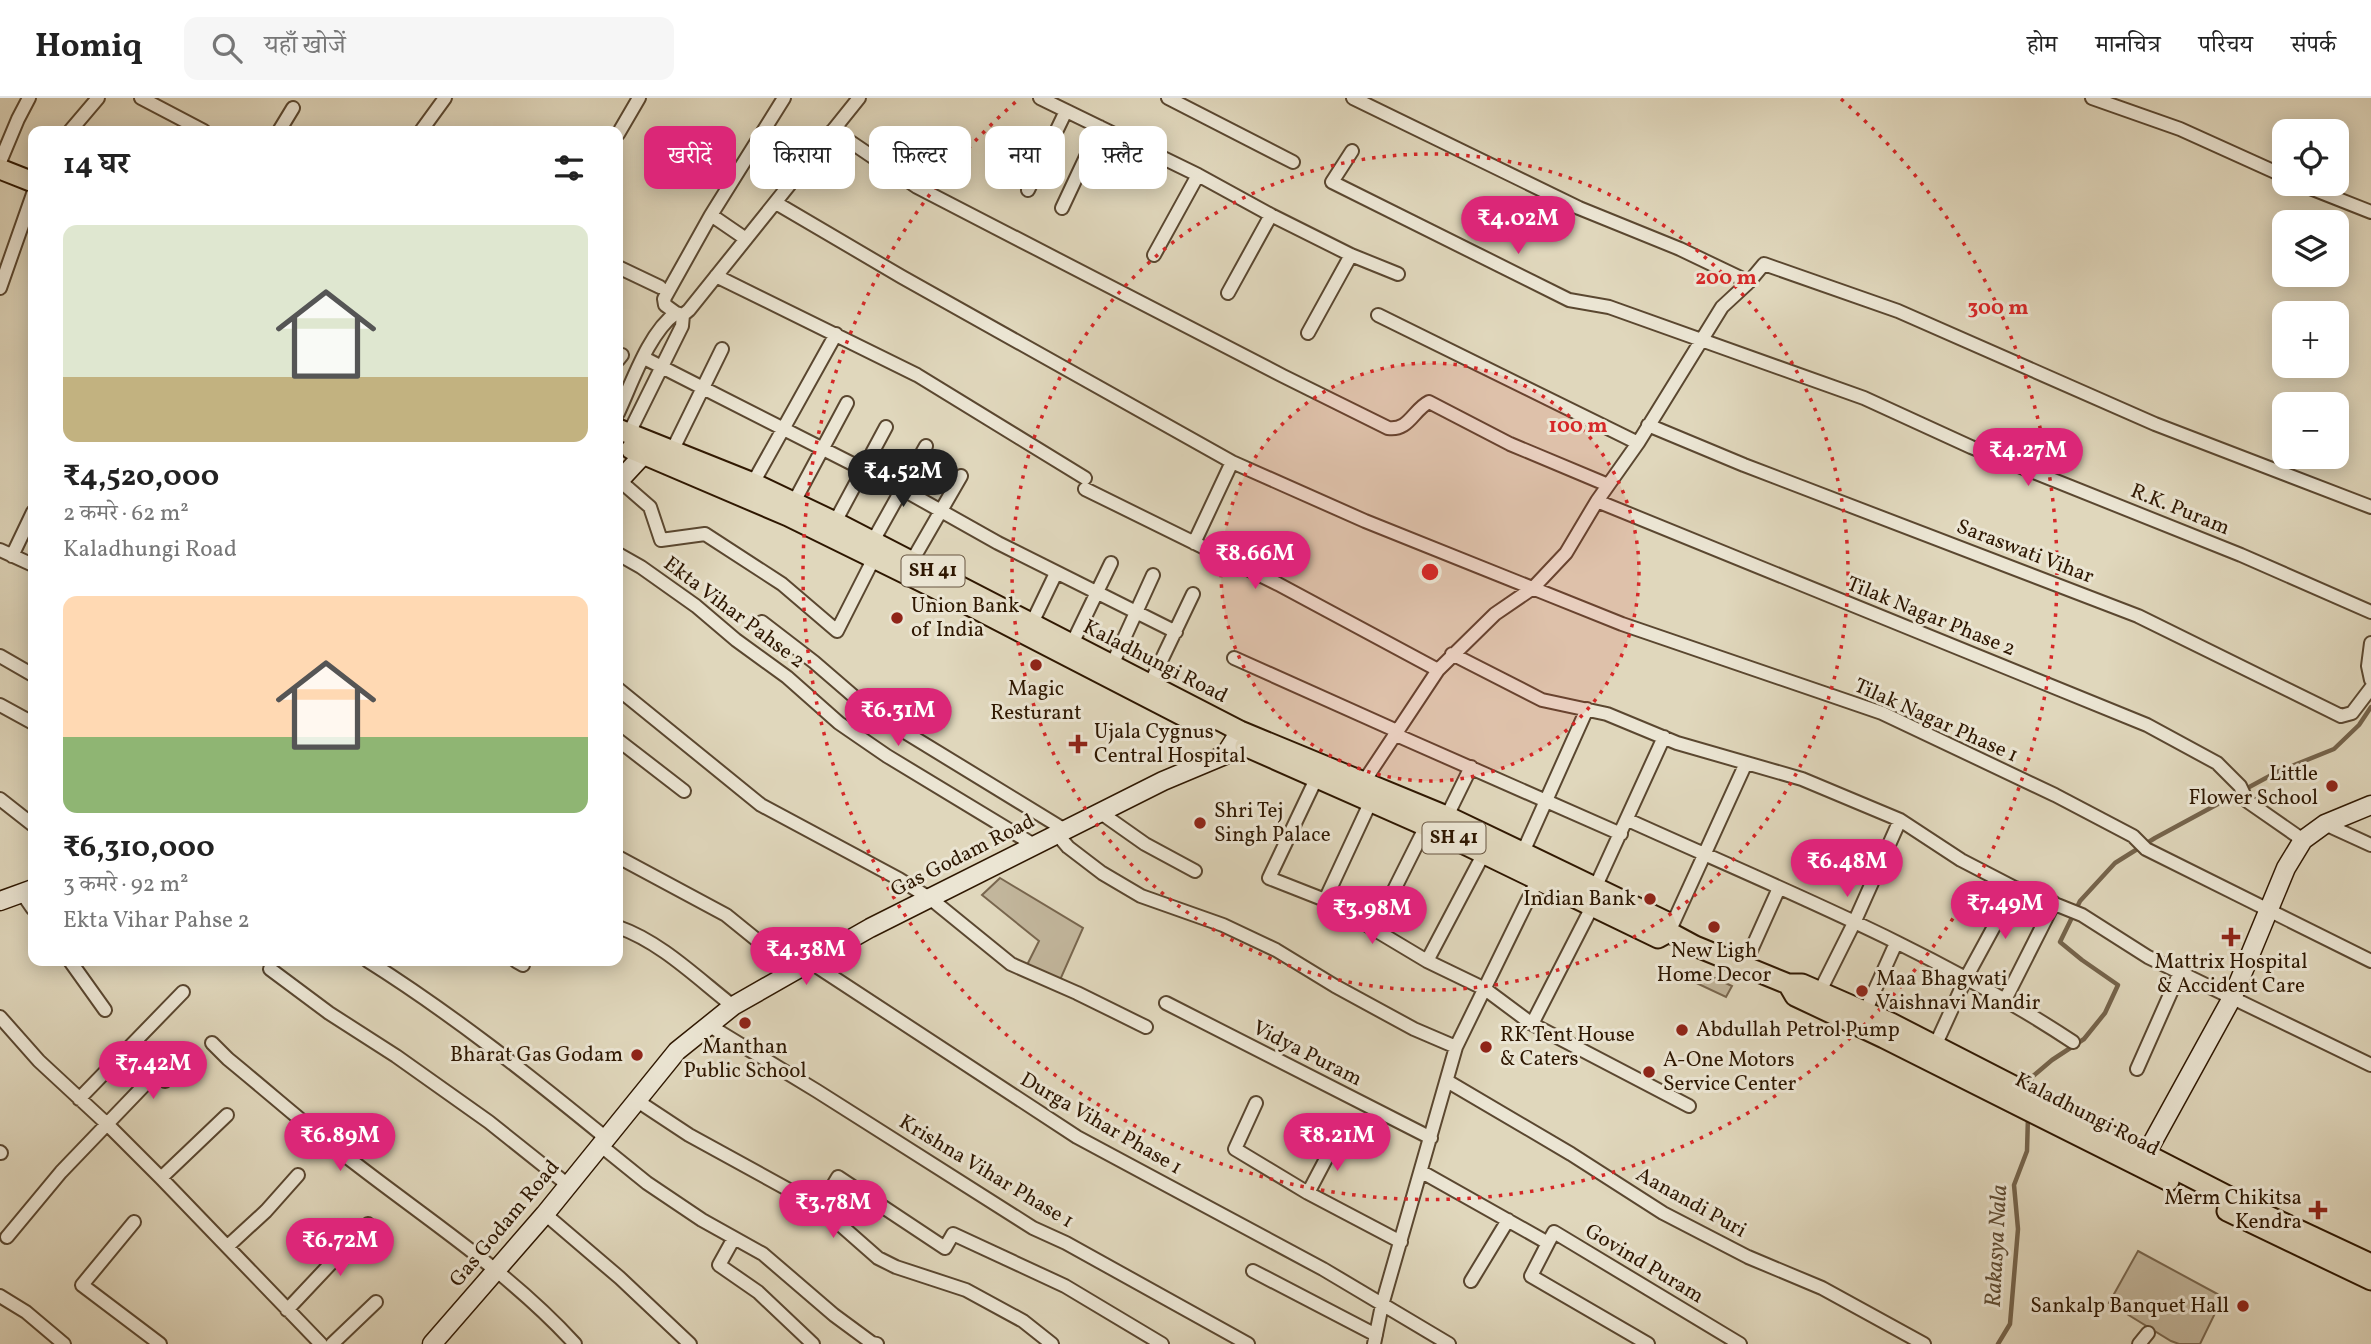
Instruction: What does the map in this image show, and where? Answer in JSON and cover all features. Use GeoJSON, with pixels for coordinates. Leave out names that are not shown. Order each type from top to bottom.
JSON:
{"type":"FeatureCollection","features":[{"type":"Feature","properties":{"kind":"main road"},"geometry":{"type":"LineString","coordinates":[[0,169],[28,181]]}},
{"type":"Feature","properties":{"kind":"main road","name":"Kaladhungi Road"},"geometry":{"type":"LineString","coordinates":[[623,436],[788,516],[912,561],[1010,619],[1032,623],[1112,665],[1147,691]]}},
{"type":"Feature","properties":{"kind":"main road"},"geometry":{"type":"LineString","coordinates":[[623,475],[647,448]]}},
{"type":"Feature","properties":{"kind":"main road","name":"Kaladhungi Road"},"geometry":{"type":"LineString","coordinates":[[647,448],[672,451],[794,502],[835,522],[874,549],[1316,779],[1447,816],[1523,852],[1542,871]]}},
{"type":"Feature","properties":{"kind":"main road","name":"Kaladhungi Road"},"geometry":{"type":"LineString","coordinates":[[1237,736],[1364,793],[1484,853],[1542,871],[1594,897],[1658,937],[1669,932],[1744,967],[1788,984],[1802,984],[1865,1012],[1887,1030],[2142,1161],[2302,1248],[2371,1280]]}},
{"type":"Feature","properties":{"kind":"main road","name":"Gas Godam Road"},"geometry":{"type":"LineString","coordinates":[[432,1344],[498,1271],[677,1051],[733,1006],[870,928],[1163,781],[1226,755],[1237,736]]}},
{"type":"Feature","properties":{"kind":"main road"},"geometry":{"type":"LineString","coordinates":[[2142,1161],[2233,996],[2286,868],[2303,840],[2325,824],[2371,804]]}},
{"type":"Feature","properties":{"kind":"main road"},"geometry":{"type":"LineString","coordinates":[[0,901],[27,891]]}},
{"type":"Feature","properties":{"kind":"main road","name":"Kaladhungi Road"},"geometry":{"type":"LineString","coordinates":[[1788,984],[1795,996],[1935,1046],[2023,1101]]}},
{"type":"Feature","properties":{"kind":"main road","name":"Kaladhungi Road"},"geometry":{"type":"LineString","coordinates":[[2142,1161],[2371,1264]]}},
{"type":"Feature","properties":{"kind":"street"},"geometry":{"type":"LineString","coordinates":[[0,162],[29,98]]}},
{"type":"Feature","properties":{"kind":"street"},"geometry":{"type":"LineString","coordinates":[[74,126],[98,98]]}},
{"type":"Feature","properties":{"kind":"street"},"geometry":{"type":"LineString","coordinates":[[142,98],[195,126]]}},
{"type":"Feature","properties":{"kind":"street"},"geometry":{"type":"LineString","coordinates":[[425,126],[445,98]]}},
{"type":"Feature","properties":{"kind":"street"},"geometry":{"type":"LineString","coordinates":[[623,126],[639,98]]}},
{"type":"Feature","properties":{"kind":"street"},"geometry":{"type":"LineString","coordinates":[[766,126],[784,98]]}},
{"type":"Feature","properties":{"kind":"street"},"geometry":{"type":"LineString","coordinates":[[836,126],[859,98]]}},
{"type":"Feature","properties":{"kind":"street"},"geometry":{"type":"LineString","coordinates":[[1040,98],[1098,126]]}},
{"type":"Feature","properties":{"kind":"street"},"geometry":{"type":"LineString","coordinates":[[1168,98],[1293,162]]}},
{"type":"Feature","properties":{"kind":"street"},"geometry":{"type":"LineString","coordinates":[[1353,98],[1579,208],[1679,249],[1749,282]]}},
{"type":"Feature","properties":{"kind":"street"},"geometry":{"type":"LineString","coordinates":[[2092,98],[2180,129],[2272,171]]}},
{"type":"Feature","properties":{"kind":"street"},"geometry":{"type":"LineString","coordinates":[[282,126],[293,107]]}},
{"type":"Feature","properties":{"kind":"street"},"geometry":{"type":"LineString","coordinates":[[1028,190],[1066,111]]}},
{"type":"Feature","properties":{"kind":"street"},"geometry":{"type":"LineString","coordinates":[[855,145],[917,187],[1388,428],[1405,426],[1429,402],[1510,444],[1608,485]]}},
{"type":"Feature","properties":{"kind":"street","name":"R.K. Puram"},"geometry":{"type":"LineString","coordinates":[[1352,151],[1332,182],[1569,300],[1597,304],[1864,398],[1971,447],[2241,555],[2371,612]]}},
{"type":"Feature","properties":{"kind":"street"},"geometry":{"type":"LineString","coordinates":[[623,432],[682,326],[680,314],[665,305],[664,299],[750,152]]}},
{"type":"Feature","properties":{"kind":"street"},"geometry":{"type":"LineString","coordinates":[[1167,160],[1270,215],[1398,274]]}},
{"type":"Feature","properties":{"kind":"street"},"geometry":{"type":"LineString","coordinates":[[1062,208],[1079,172]]}},
{"type":"Feature","properties":{"kind":"street"},"geometry":{"type":"LineString","coordinates":[[1154,256],[1198,175]]}},
{"type":"Feature","properties":{"kind":"street"},"geometry":{"type":"LineString","coordinates":[[623,402],[662,326],[680,314],[716,276],[786,189]]}},
{"type":"Feature","properties":{"kind":"street"},"geometry":{"type":"LineString","coordinates":[[2330,196],[2371,212]]}},
{"type":"Feature","properties":{"kind":"street","name":"Tilak Nagar Phase 1"},"geometry":{"type":"LineString","coordinates":[[776,203],[902,277],[1231,461],[1365,521],[1622,624],[1882,713],[2055,795],[2133,836],[2146,849],[2371,961]]}},
{"type":"Feature","properties":{"kind":"street"},"geometry":{"type":"LineString","coordinates":[[0,288],[28,208]]}},
{"type":"Feature","properties":{"kind":"street"},"geometry":{"type":"LineString","coordinates":[[711,215],[746,239]]}},
{"type":"Feature","properties":{"kind":"street"},"geometry":{"type":"LineString","coordinates":[[1228,293],[1270,215]]}},
{"type":"Feature","properties":{"kind":"street"},"geometry":{"type":"LineString","coordinates":[[1308,334],[1351,254]]}},
{"type":"Feature","properties":{"kind":"street"},"geometry":{"type":"LineString","coordinates":[[1325,900],[1364,793],[1396,732],[1438,670],[1494,614],[1533,588],[1566,553],[1722,307],[1764,264],[1898,311],[2155,424],[2371,507]]}},
{"type":"Feature","properties":{"kind":"street"},"geometry":{"type":"LineString","coordinates":[[623,269],[660,287]]}},
{"type":"Feature","properties":{"kind":"street"},"geometry":{"type":"LineString","coordinates":[[716,276],[917,375],[1085,484],[1438,670]]}},
{"type":"Feature","properties":{"kind":"street"},"geometry":{"type":"LineString","coordinates":[[1378,315],[1638,443]]}},
{"type":"Feature","properties":{"kind":"street"},"geometry":{"type":"LineString","coordinates":[[753,484],[836,334]]}},
{"type":"Feature","properties":{"kind":"street"},"geometry":{"type":"LineString","coordinates":[[672,451],[722,349]]}},
{"type":"Feature","properties":{"kind":"street"},"geometry":{"type":"LineString","coordinates":[[644,358],[902,489],[1056,573],[1176,632]]}},
{"type":"Feature","properties":{"kind":"street"},"geometry":{"type":"LineString","coordinates":[[794,502],[847,403]]}},
{"type":"Feature","properties":{"kind":"street","name":"Saraswati Vihar"},"geometry":{"type":"LineString","coordinates":[[1648,425],[1744,466],[2138,616],[2342,716],[2352,713],[2371,688]]}},
{"type":"Feature","properties":{"kind":"street"},"geometry":{"type":"LineString","coordinates":[[835,522],[886,427]]}},
{"type":"Feature","properties":{"kind":"street"},"geometry":{"type":"LineString","coordinates":[[623,485],[650,507],[662,540],[705,534],[782,584],[837,631],[902,489],[926,446]]}},
{"type":"Feature","properties":{"kind":"street"},"geometry":{"type":"LineString","coordinates":[[1194,543],[1231,461]]}},
{"type":"Feature","properties":{"kind":"street"},"geometry":{"type":"LineString","coordinates":[[912,561],[961,476]]}},
{"type":"Feature","properties":{"kind":"street","name":"Tilak Nagar Phase 2"},"geometry":{"type":"LineString","coordinates":[[1597,501],[2147,725],[2217,763],[2241,786],[2247,801],[2284,824],[2303,840]]}},
{"type":"Feature","properties":{"kind":"street"},"geometry":{"type":"LineString","coordinates":[[28,520],[6,553],[28,563]]}},
{"type":"Feature","properties":{"kind":"street","name":"Ekta Vihar Pahse 2"},"geometry":{"type":"LineString","coordinates":[[623,557],[696,606],[736,640],[787,677],[839,723],[887,757],[1034,845]]}},
{"type":"Feature","properties":{"kind":"street"},"geometry":{"type":"LineString","coordinates":[[1072,644],[1111,563]]}},
{"type":"Feature","properties":{"kind":"street"},"geometry":{"type":"LineString","coordinates":[[1032,623],[1056,573]]}},
{"type":"Feature","properties":{"kind":"street"},"geometry":{"type":"LineString","coordinates":[[1112,665],[1153,575]]}},
{"type":"Feature","properties":{"kind":"street"},"geometry":{"type":"LineString","coordinates":[[1147,691],[1193,594]]}},
{"type":"Feature","properties":{"kind":"street"},"geometry":{"type":"LineString","coordinates":[[762,622],[872,712],[1061,832],[1068,848],[1102,873],[1140,896],[1223,925],[1276,950],[1413,1029],[1456,1046]]}},
{"type":"Feature","properties":{"kind":"street"},"geometry":{"type":"LineString","coordinates":[[2371,643],[2368,666],[2371,680]]}},
{"type":"Feature","properties":{"kind":"street"},"geometry":{"type":"LineString","coordinates":[[1452,654],[1542,700],[1607,714],[1664,737],[1802,779],[1900,820],[1961,860],[2015,888],[2082,915],[2148,957],[2371,1065]]}},
{"type":"Feature","properties":{"kind":"street"},"geometry":{"type":"LineString","coordinates":[[0,656],[28,672]]}},
{"type":"Feature","properties":{"kind":"street"},"geometry":{"type":"LineString","coordinates":[[1234,658],[1621,834]]}},
{"type":"Feature","properties":{"kind":"street"},"geometry":{"type":"LineString","coordinates":[[623,693],[761,805],[931,899],[1011,964],[1146,1027]]}},
{"type":"Feature","properties":{"kind":"street"},"geometry":{"type":"LineString","coordinates":[[0,705],[28,720]]}},
{"type":"Feature","properties":{"kind":"street"},"geometry":{"type":"LineString","coordinates":[[1523,852],[1587,709]]}},
{"type":"Feature","properties":{"kind":"street"},"geometry":{"type":"LineString","coordinates":[[1532,1024],[1594,897],[1664,737]]}},
{"type":"Feature","properties":{"kind":"street"},"geometry":{"type":"LineString","coordinates":[[623,744],[684,791]]}},
{"type":"Feature","properties":{"kind":"street"},"geometry":{"type":"LineString","coordinates":[[1669,932],[1746,763]]}},
{"type":"Feature","properties":{"kind":"street"},"geometry":{"type":"LineString","coordinates":[[1447,816],[1471,767]]}},
{"type":"Feature","properties":{"kind":"street"},"geometry":{"type":"LineString","coordinates":[[1316,779],[1269,878],[1325,900],[1427,961],[1485,989],[1532,1024],[1689,1106]]}},
{"type":"Feature","properties":{"kind":"street"},"geometry":{"type":"LineString","coordinates":[[0,799],[28,821]]}},
{"type":"Feature","properties":{"kind":"street"},"geometry":{"type":"LineString","coordinates":[[1101,813],[1145,844],[1195,871]]}},
{"type":"Feature","properties":{"kind":"street"},"geometry":{"type":"LineString","coordinates":[[1628,820],[1896,943],[1966,978],[2073,1042]]}},
{"type":"Feature","properties":{"kind":"street"},"geometry":{"type":"LineString","coordinates":[[1820,991],[1900,820]]}},
{"type":"Feature","properties":{"kind":"street"},"geometry":{"type":"LineString","coordinates":[[2325,824],[2371,845]]}},
{"type":"Feature","properties":{"kind":"street"},"geometry":{"type":"LineString","coordinates":[[1375,929],[1426,826]]}},
{"type":"Feature","properties":{"kind":"street"},"geometry":{"type":"LineString","coordinates":[[1427,961],[1484,853]]}},
{"type":"Feature","properties":{"kind":"street"},"geometry":{"type":"LineString","coordinates":[[623,861],[726,915],[792,972]]}},
{"type":"Feature","properties":{"kind":"street"},"geometry":{"type":"LineString","coordinates":[[1253,1271],[1375,1339],[1382,1305],[1456,1046],[1542,871]]}},
{"type":"Feature","properties":{"kind":"street"},"geometry":{"type":"LineString","coordinates":[[1744,967],[1779,888]]}},
{"type":"Feature","properties":{"kind":"street"},"geometry":{"type":"LineString","coordinates":[[1935,1046],[1966,978],[2015,888]]}},
{"type":"Feature","properties":{"kind":"street"},"geometry":{"type":"LineString","coordinates":[[2004,1000],[2054,904]]}},
{"type":"Feature","properties":{"kind":"street"},"geometry":{"type":"LineString","coordinates":[[623,929],[673,958],[733,1006]]}},
{"type":"Feature","properties":{"kind":"street"},"geometry":{"type":"LineString","coordinates":[[1865,1012],[1896,943]]}},
{"type":"Feature","properties":{"kind":"street","name":"Durga Vihar Phase 1"},"geometry":{"type":"LineString","coordinates":[[810,962],[1077,1137],[1322,1269],[1449,1344]]}},
{"type":"Feature","properties":{"kind":"street"},"geometry":{"type":"LineString","coordinates":[[74,966],[105,1010]]}},
{"type":"Feature","properties":{"kind":"street"},"geometry":{"type":"LineString","coordinates":[[376,966],[411,988],[517,1066],[648,1183],[702,1220],[763,1254],[834,1315],[877,1344]]}},
{"type":"Feature","properties":{"kind":"street"},"geometry":{"type":"LineString","coordinates":[[270,970],[489,1122],[568,1185]]}},
{"type":"Feature","properties":{"kind":"street"},"geometry":{"type":"LineString","coordinates":[[2137,1069],[2180,972]]}},
{"type":"Feature","properties":{"kind":"street"},"geometry":{"type":"LineString","coordinates":[[79,1099],[183,992]]}},
{"type":"Feature","properties":{"kind":"street","name":"Vidya Puram"},"geometry":{"type":"LineString","coordinates":[[1166,1003],[1431,1139]]}},
{"type":"Feature","properties":{"kind":"street"},"geometry":{"type":"LineString","coordinates":[[0,1017],[39,1061],[162,1178],[321,1344]]}},
{"type":"Feature","properties":{"kind":"street","name":"Krishna Vihar Phase 1"},"geometry":{"type":"LineString","coordinates":[[710,1026],[828,1097],[1033,1228],[1066,1243],[1248,1344]]}},
{"type":"Feature","properties":{"kind":"street"},"geometry":{"type":"LineString","coordinates":[[212,1043],[354,1163],[498,1271],[575,1344]]}},
{"type":"Feature","properties":{"kind":"street"},"geometry":{"type":"LineString","coordinates":[[7,1237],[61,1172],[156,1073],[164,1081],[179,1066]]}},
{"type":"Feature","properties":{"kind":"street","name":"Aanandi Puri"},"geometry":{"type":"LineString","coordinates":[[1447,1081],[1663,1213],[1748,1256],[1822,1288],[1924,1344]]}},
{"type":"Feature","properties":{"kind":"street"},"geometry":{"type":"LineString","coordinates":[[636,1100],[689,1135],[820,1207],[878,1258],[896,1267],[966,1290],[1023,1321],[1052,1344]]}},
{"type":"Feature","properties":{"kind":"street"},"geometry":{"type":"LineString","coordinates":[[1256,1103],[1235,1149],[1308,1193],[1401,1242]]}},
{"type":"Feature","properties":{"kind":"street"},"geometry":{"type":"LineString","coordinates":[[162,1178],[227,1115]]}},
{"type":"Feature","properties":{"kind":"street"},"geometry":{"type":"LineString","coordinates":[[1308,1193],[1336,1138]]}},
{"type":"Feature","properties":{"kind":"street","name":"Govind Puram"},"geometry":{"type":"LineString","coordinates":[[1422,1172],[1548,1243],[1554,1232],[1740,1344]]}},
{"type":"Feature","properties":{"kind":"street"},"geometry":{"type":"LineString","coordinates":[[228,1246],[267,1211],[298,1175]]}},
{"type":"Feature","properties":{"kind":"street"},"geometry":{"type":"LineString","coordinates":[[820,1207],[838,1177],[945,1248],[953,1234],[1065,1286],[1162,1344]]}},
{"type":"Feature","properties":{"kind":"street"},"geometry":{"type":"LineString","coordinates":[[545,1214],[620,1278],[690,1344]]}},
{"type":"Feature","properties":{"kind":"street"},"geometry":{"type":"LineString","coordinates":[[1471,1281],[1508,1220]]}},
{"type":"Feature","properties":{"kind":"street"},"geometry":{"type":"LineString","coordinates":[[134,1222],[82,1286],[160,1344]]}},
{"type":"Feature","properties":{"kind":"street"},"geometry":{"type":"LineString","coordinates":[[287,1310],[368,1224]]}},
{"type":"Feature","properties":{"kind":"street"},"geometry":{"type":"LineString","coordinates":[[734,1238],[719,1265],[758,1292],[813,1344]]}},
{"type":"Feature","properties":{"kind":"street"},"geometry":{"type":"LineString","coordinates":[[1548,1243],[1531,1276],[1648,1344]]}},
{"type":"Feature","properties":{"kind":"street"},"geometry":{"type":"LineString","coordinates":[[0,1296],[26,1312],[64,1344]]}},
{"type":"Feature","properties":{"kind":"street"},"geometry":{"type":"LineString","coordinates":[[332,1344],[376,1302]]}},
{"type":"Feature","properties":{"kind":"street"},"geometry":{"type":"LineString","coordinates":[[2139,1344],[2148,1333]]}},
{"type":"Feature","properties":{"kind":"shaded area"},"geometry":{"type":"Polygon","coordinates":[[[1000,878],[1083,928],[1060,980],[1026,967],[1039,941],[982,895],[1000,878]]]}},
{"type":"Feature","properties":{"kind":"shaded area"},"geometry":{"type":"Polygon","coordinates":[[[1697,970],[1732,986],[1726,997],[1692,981],[1697,970]]]}},
{"type":"Feature","properties":{"kind":"shaded area"},"geometry":{"type":"Polygon","coordinates":[[[2138,1251],[2223,1297],[2200,1344],[2179,1344],[2171,1341],[2109,1303],[2138,1251]]]}},
{"type":"Feature","properties":{"kind":"waterway","name":"Rakasya Nala"},"geometry":{"type":"LineString","coordinates":[[2031,1087],[2032,1077],[2084,1039],[2105,1013],[2118,985],[2060,942],[2080,901],[2115,863],[2155,838],[2277,772],[2334,749],[2359,725],[2371,707]]}},
{"type":"Feature","properties":{"kind":"waterway","name":"Rakasya Nala"},"geometry":{"type":"LineString","coordinates":[[1998,1344],[2010,1324],[2018,1229],[2014,1185],[2027,1151],[2028,1116]]}},
{"type":"Feature","properties":{"kind":"place","name":"Union Bank of India"},"geometry":{"type":"Point","coordinates":[897,618]}},
{"type":"Feature","properties":{"kind":"place","name":"Magic Resturant"},"geometry":{"type":"Point","coordinates":[1036,665]}},
{"type":"Feature","properties":{"kind":"place","name":"Ujala Cygnus Central Hospital"},"geometry":{"type":"Point","coordinates":[1078,744]}},
{"type":"Feature","properties":{"kind":"place","name":"Little Flower School"},"geometry":{"type":"Point","coordinates":[2332,786]}},
{"type":"Feature","properties":{"kind":"place","name":"Shri Tej Singh Palace"},"geometry":{"type":"Point","coordinates":[1200,823]}},
{"type":"Feature","properties":{"kind":"place","name":"Indian Bank"},"geometry":{"type":"Point","coordinates":[1650,899]}},
{"type":"Feature","properties":{"kind":"place","name":"New Ligh Home Decor"},"geometry":{"type":"Point","coordinates":[1714,927]}},
{"type":"Feature","properties":{"kind":"place","name":"Mattrix Hospital & Accident Care"},"geometry":{"type":"Point","coordinates":[2231,937]}},
{"type":"Feature","properties":{"kind":"place","name":"Maa Bhagwati Vaishnavi Mandir"},"geometry":{"type":"Point","coordinates":[1862,991]}},
{"type":"Feature","properties":{"kind":"place","name":"Manthan Public School"},"geometry":{"type":"Point","coordinates":[745,1023]}},
{"type":"Feature","properties":{"kind":"place","name":"Abdullah Petrol Pump"},"geometry":{"type":"Point","coordinates":[1682,1030]}},
{"type":"Feature","properties":{"kind":"place","name":"RK Tent House & Caters"},"geometry":{"type":"Point","coordinates":[1486,1047]}},
{"type":"Feature","properties":{"kind":"place","name":"Bharat Gas Godam"},"geometry":{"type":"Point","coordinates":[637,1055]}},
{"type":"Feature","properties":{"kind":"place","name":"A-One Motors Service Center"},"geometry":{"type":"Point","coordinates":[1649,1072]}},
{"type":"Feature","properties":{"kind":"place","name":"Merm Chikitsa Kendra"},"geometry":{"type":"Point","coordinates":[2318,1210]}},
{"type":"Feature","properties":{"kind":"place","name":"Sankalp Banquet Hall"},"geometry":{"type":"Point","coordinates":[2243,1306]}}]}
